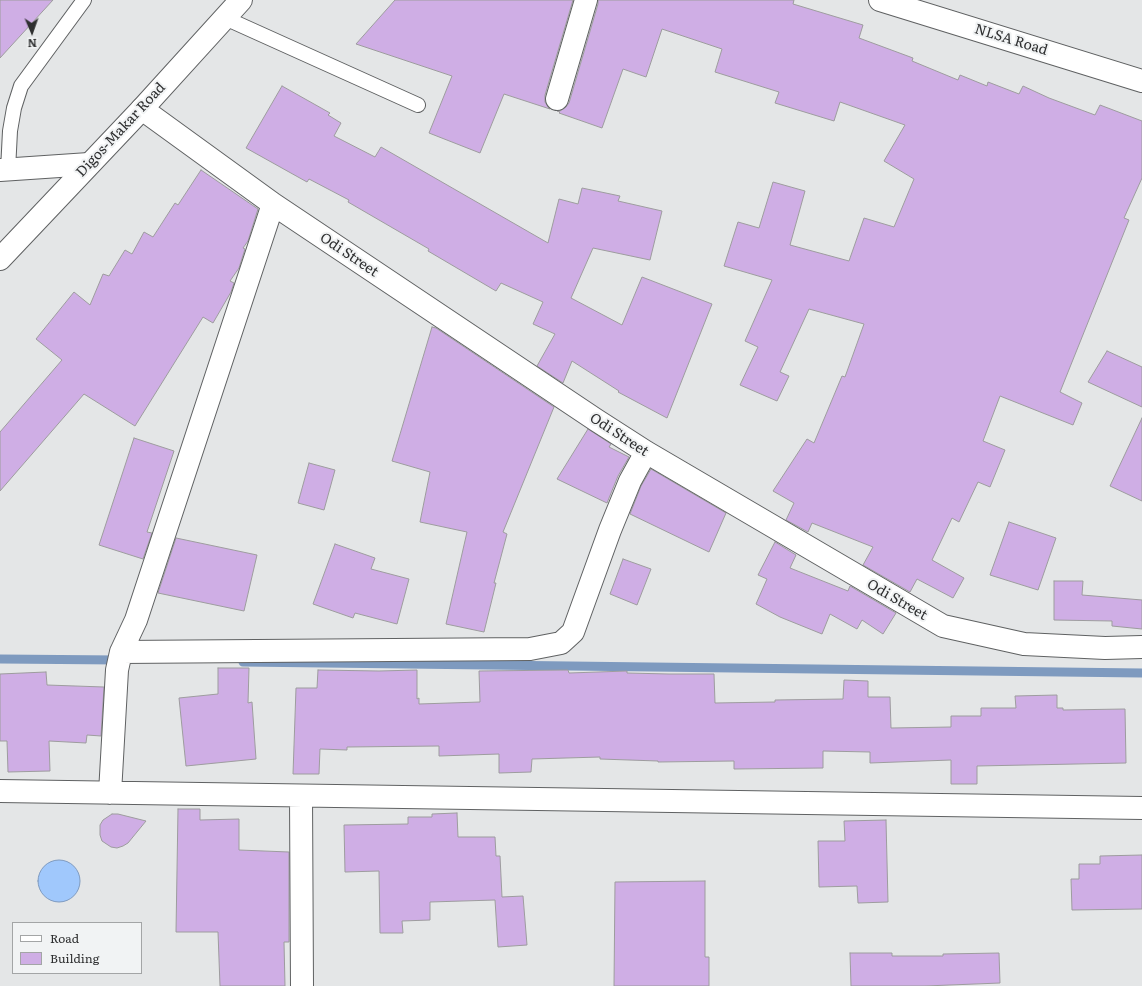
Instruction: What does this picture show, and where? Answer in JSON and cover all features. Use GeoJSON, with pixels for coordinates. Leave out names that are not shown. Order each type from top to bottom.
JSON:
{"type":"FeatureCollection","features":[{"type":"Feature","properties":{"kind":"street","name":"Digos-Makar Road"},"geometry":{"type":"LineString","coordinates":[[0,259],[142,109],[242,0]]}},
{"type":"Feature","properties":{"kind":"street"},"geometry":{"type":"LineString","coordinates":[[557,98],[586,0]]}},
{"type":"Feature","properties":{"kind":"street","name":"NLSA Road"},"geometry":{"type":"LineString","coordinates":[[880,0],[1142,81]]}},
{"type":"Feature","properties":{"kind":"street","name":"Odi Street"},"geometry":{"type":"LineString","coordinates":[[142,109],[273,204],[596,420],[646,452],[943,626],[1024,644],[1105,648],[1142,647]]}},
{"type":"Feature","properties":{"kind":"street"},"geometry":{"type":"LineString","coordinates":[[4,170],[89,164]]}},
{"type":"Feature","properties":{"kind":"street"},"geometry":{"type":"LineString","coordinates":[[110,793],[117,670],[121,652],[136,620],[273,204]]}},
{"type":"Feature","properties":{"kind":"street"},"geometry":{"type":"LineString","coordinates":[[121,652],[530,649],[561,643],[572,632],[630,481],[646,452]]}},
{"type":"Feature","properties":{"kind":"street"},"geometry":{"type":"LineString","coordinates":[[0,791],[1142,808]]}},
{"type":"Feature","properties":{"kind":"street"},"geometry":{"type":"LineString","coordinates":[[301,796],[302,986]]}},
{"type":"Feature","properties":{"kind":"lane"},"geometry":{"type":"LineString","coordinates":[[4,170],[14,108],[21,86],[84,0]]}},
{"type":"Feature","properties":{"kind":"lane"},"geometry":{"type":"LineString","coordinates":[[225,18],[418,105]]}},
{"type":"Feature","properties":{"kind":"water"},"geometry":{"type":"Polygon","coordinates":[[[59,860],[74,866],[80,881],[74,896],[59,902],[44,896],[38,881],[44,866],[59,860]]]}},
{"type":"Feature","properties":{"kind":"building"},"geometry":{"type":"Polygon","coordinates":[[[0,0],[53,0],[0,58],[0,0]]]}},
{"type":"Feature","properties":{"kind":"building"},"geometry":{"type":"Polygon","coordinates":[[[395,0],[573,0],[545,95],[545,102],[550,109],[504,94],[480,153],[429,133],[452,76],[356,44],[395,0]]]}},
{"type":"Feature","properties":{"kind":"building"},"geometry":{"type":"Polygon","coordinates":[[[598,0],[794,0],[793,4],[863,25],[859,38],[913,58],[912,61],[958,80],[960,75],[987,86],[988,82],[1019,94],[1023,86],[1049,98],[1095,115],[1100,105],[1142,121],[1142,178],[1124,218],[1129,220],[1060,392],[1082,403],[1073,425],[1000,396],[983,441],[1005,450],[990,487],[978,482],[959,522],[952,518],[932,560],[964,578],[953,598],[917,579],[910,592],[863,565],[873,547],[812,523],[808,532],[786,520],[794,503],[773,491],[807,439],[814,443],[842,376],[845,377],[864,324],[809,309],[780,372],[789,376],[777,401],[740,385],[758,347],[745,341],[772,280],[724,266],[738,222],[759,228],[773,182],[805,191],[790,245],[849,261],[864,218],[894,227],[914,179],[884,161],[905,125],[840,102],[834,121],[775,103],[779,92],[715,72],[722,49],[662,29],[646,77],[623,69],[602,128],[559,113],[560,112],[557,111],[565,108],[569,103],[598,0]]]}},
{"type":"Feature","properties":{"kind":"building"},"geometry":{"type":"Polygon","coordinates":[[[282,86],[330,113],[328,115],[341,123],[334,136],[375,157],[381,147],[548,243],[559,199],[578,204],[582,188],[620,196],[618,201],[662,211],[650,260],[593,248],[571,298],[622,325],[642,277],[712,304],[667,418],[618,392],[619,391],[572,361],[563,383],[537,366],[555,334],[533,324],[543,302],[501,283],[496,291],[428,251],[429,249],[348,202],[349,200],[309,179],[307,182],[246,148],[282,86]]]}},
{"type":"Feature","properties":{"kind":"building"},"geometry":{"type":"Polygon","coordinates":[[[201,170],[258,209],[248,241],[243,248],[245,249],[239,268],[230,281],[234,283],[231,292],[213,323],[203,317],[135,426],[84,394],[0,491],[0,432],[62,360],[36,339],[74,292],[90,305],[103,274],[109,276],[125,250],[132,254],[144,232],[153,237],[175,203],[178,205],[201,170]]]}},
{"type":"Feature","properties":{"kind":"building"},"geometry":{"type":"Polygon","coordinates":[[[432,327],[436,328],[554,407],[503,532],[507,534],[494,583],[496,583],[484,632],[446,624],[467,532],[420,522],[430,472],[392,461],[432,327]]]}},
{"type":"Feature","properties":{"kind":"building"},"geometry":{"type":"Polygon","coordinates":[[[1107,351],[1142,367],[1142,407],[1088,382],[1107,351]]]}},
{"type":"Feature","properties":{"kind":"building"},"geometry":{"type":"Polygon","coordinates":[[[1142,418],[1142,501],[1110,486],[1142,418]]]}},
{"type":"Feature","properties":{"kind":"building"},"geometry":{"type":"Polygon","coordinates":[[[588,429],[611,444],[609,447],[629,457],[618,476],[607,503],[557,479],[588,429]]]}},
{"type":"Feature","properties":{"kind":"building"},"geometry":{"type":"Polygon","coordinates":[[[134,438],[174,451],[147,532],[152,533],[143,559],[99,545],[134,438]]]}},
{"type":"Feature","properties":{"kind":"building"},"geometry":{"type":"Polygon","coordinates":[[[309,463],[335,470],[324,510],[298,503],[309,463]]]}},
{"type":"Feature","properties":{"kind":"building"},"geometry":{"type":"Polygon","coordinates":[[[651,469],[726,513],[709,552],[630,514],[641,486],[651,469]]]}},
{"type":"Feature","properties":{"kind":"building"},"geometry":{"type":"Polygon","coordinates":[[[1009,522],[1056,538],[1038,590],[990,575],[1009,522]]]}},
{"type":"Feature","properties":{"kind":"building"},"geometry":{"type":"Polygon","coordinates":[[[176,538],[257,555],[244,611],[158,593],[176,538]]]}},
{"type":"Feature","properties":{"kind":"building"},"geometry":{"type":"Polygon","coordinates":[[[775,542],[796,555],[790,568],[848,591],[850,586],[896,613],[883,634],[862,620],[857,629],[830,614],[822,634],[780,617],[756,604],[767,579],[758,575],[775,542]]]}},
{"type":"Feature","properties":{"kind":"building"},"geometry":{"type":"Polygon","coordinates":[[[335,544],[375,558],[371,569],[409,579],[397,624],[355,613],[353,618],[313,604],[335,544]]]}},
{"type":"Feature","properties":{"kind":"building"},"geometry":{"type":"Polygon","coordinates":[[[623,559],[651,569],[637,605],[610,594],[623,559]]]}},
{"type":"Feature","properties":{"kind":"building"},"geometry":{"type":"Polygon","coordinates":[[[1054,581],[1083,581],[1082,595],[1142,600],[1142,629],[1112,626],[1112,621],[1054,620],[1054,581]]]}},
{"type":"Feature","properties":{"kind":"building"},"geometry":{"type":"Polygon","coordinates":[[[218,668],[249,668],[248,703],[252,702],[256,759],[186,766],[179,698],[218,694],[218,668]]]}},
{"type":"Feature","properties":{"kind":"building"},"geometry":{"type":"Polygon","coordinates":[[[318,670],[417,670],[417,699],[419,698],[419,704],[480,702],[479,671],[568,670],[569,673],[627,671],[627,673],[714,674],[715,703],[843,699],[844,680],[868,681],[868,697],[890,697],[891,728],[951,727],[951,716],[981,716],[981,708],[1016,708],[1015,696],[1057,695],[1057,708],[1063,708],[1063,710],[1125,709],[1126,763],[977,766],[977,784],[951,784],[951,760],[870,763],[870,752],[823,751],[823,768],[734,769],[734,761],[658,762],[600,759],[600,757],[532,759],[531,772],[499,773],[499,754],[439,756],[439,746],[347,747],[347,750],[320,749],[319,774],[293,774],[296,688],[317,688],[318,670]]]}},
{"type":"Feature","properties":{"kind":"building"},"geometry":{"type":"Polygon","coordinates":[[[46,672],[47,685],[104,687],[101,736],[87,735],[86,743],[49,741],[50,771],[8,772],[7,741],[0,741],[0,674],[46,672]]]}},
{"type":"Feature","properties":{"kind":"building"},"geometry":{"type":"Polygon","coordinates":[[[178,809],[200,809],[200,820],[239,819],[239,850],[289,852],[289,942],[284,942],[285,986],[220,986],[218,932],[176,932],[178,809]]]}},
{"type":"Feature","properties":{"kind":"building"},"geometry":{"type":"Polygon","coordinates":[[[457,813],[458,837],[495,837],[496,856],[500,856],[502,897],[523,896],[527,945],[498,947],[495,900],[430,902],[430,920],[402,921],[403,933],[380,933],[379,871],[345,872],[344,825],[408,824],[408,817],[432,817],[432,814],[457,813]]]}},
{"type":"Feature","properties":{"kind":"building"},"geometry":{"type":"Polygon","coordinates":[[[112,814],[118,814],[146,821],[128,843],[117,848],[111,847],[102,841],[100,835],[100,825],[103,820],[112,814]]]}},
{"type":"Feature","properties":{"kind":"building"},"geometry":{"type":"Polygon","coordinates":[[[886,820],[888,902],[858,903],[857,886],[819,887],[818,841],[845,841],[844,821],[886,820]]]}},
{"type":"Feature","properties":{"kind":"building"},"geometry":{"type":"Polygon","coordinates":[[[1142,855],[1142,909],[1072,910],[1071,879],[1079,879],[1079,864],[1100,864],[1100,856],[1142,855]]]}},
{"type":"Feature","properties":{"kind":"building"},"geometry":{"type":"Polygon","coordinates":[[[705,881],[705,957],[709,957],[709,986],[614,986],[615,882],[705,881]]]}},
{"type":"Feature","properties":{"kind":"building"},"geometry":{"type":"Polygon","coordinates":[[[850,953],[892,953],[892,956],[943,956],[943,954],[999,953],[1000,983],[925,986],[851,986],[850,953]]]}},
{"type":"Feature","properties":{"kind":"waterway"},"geometry":{"type":"LineString","coordinates":[[0,659],[119,660]]}},
{"type":"Feature","properties":{"kind":"waterway"},"geometry":{"type":"LineString","coordinates":[[243,662],[1142,673]]}}]}
